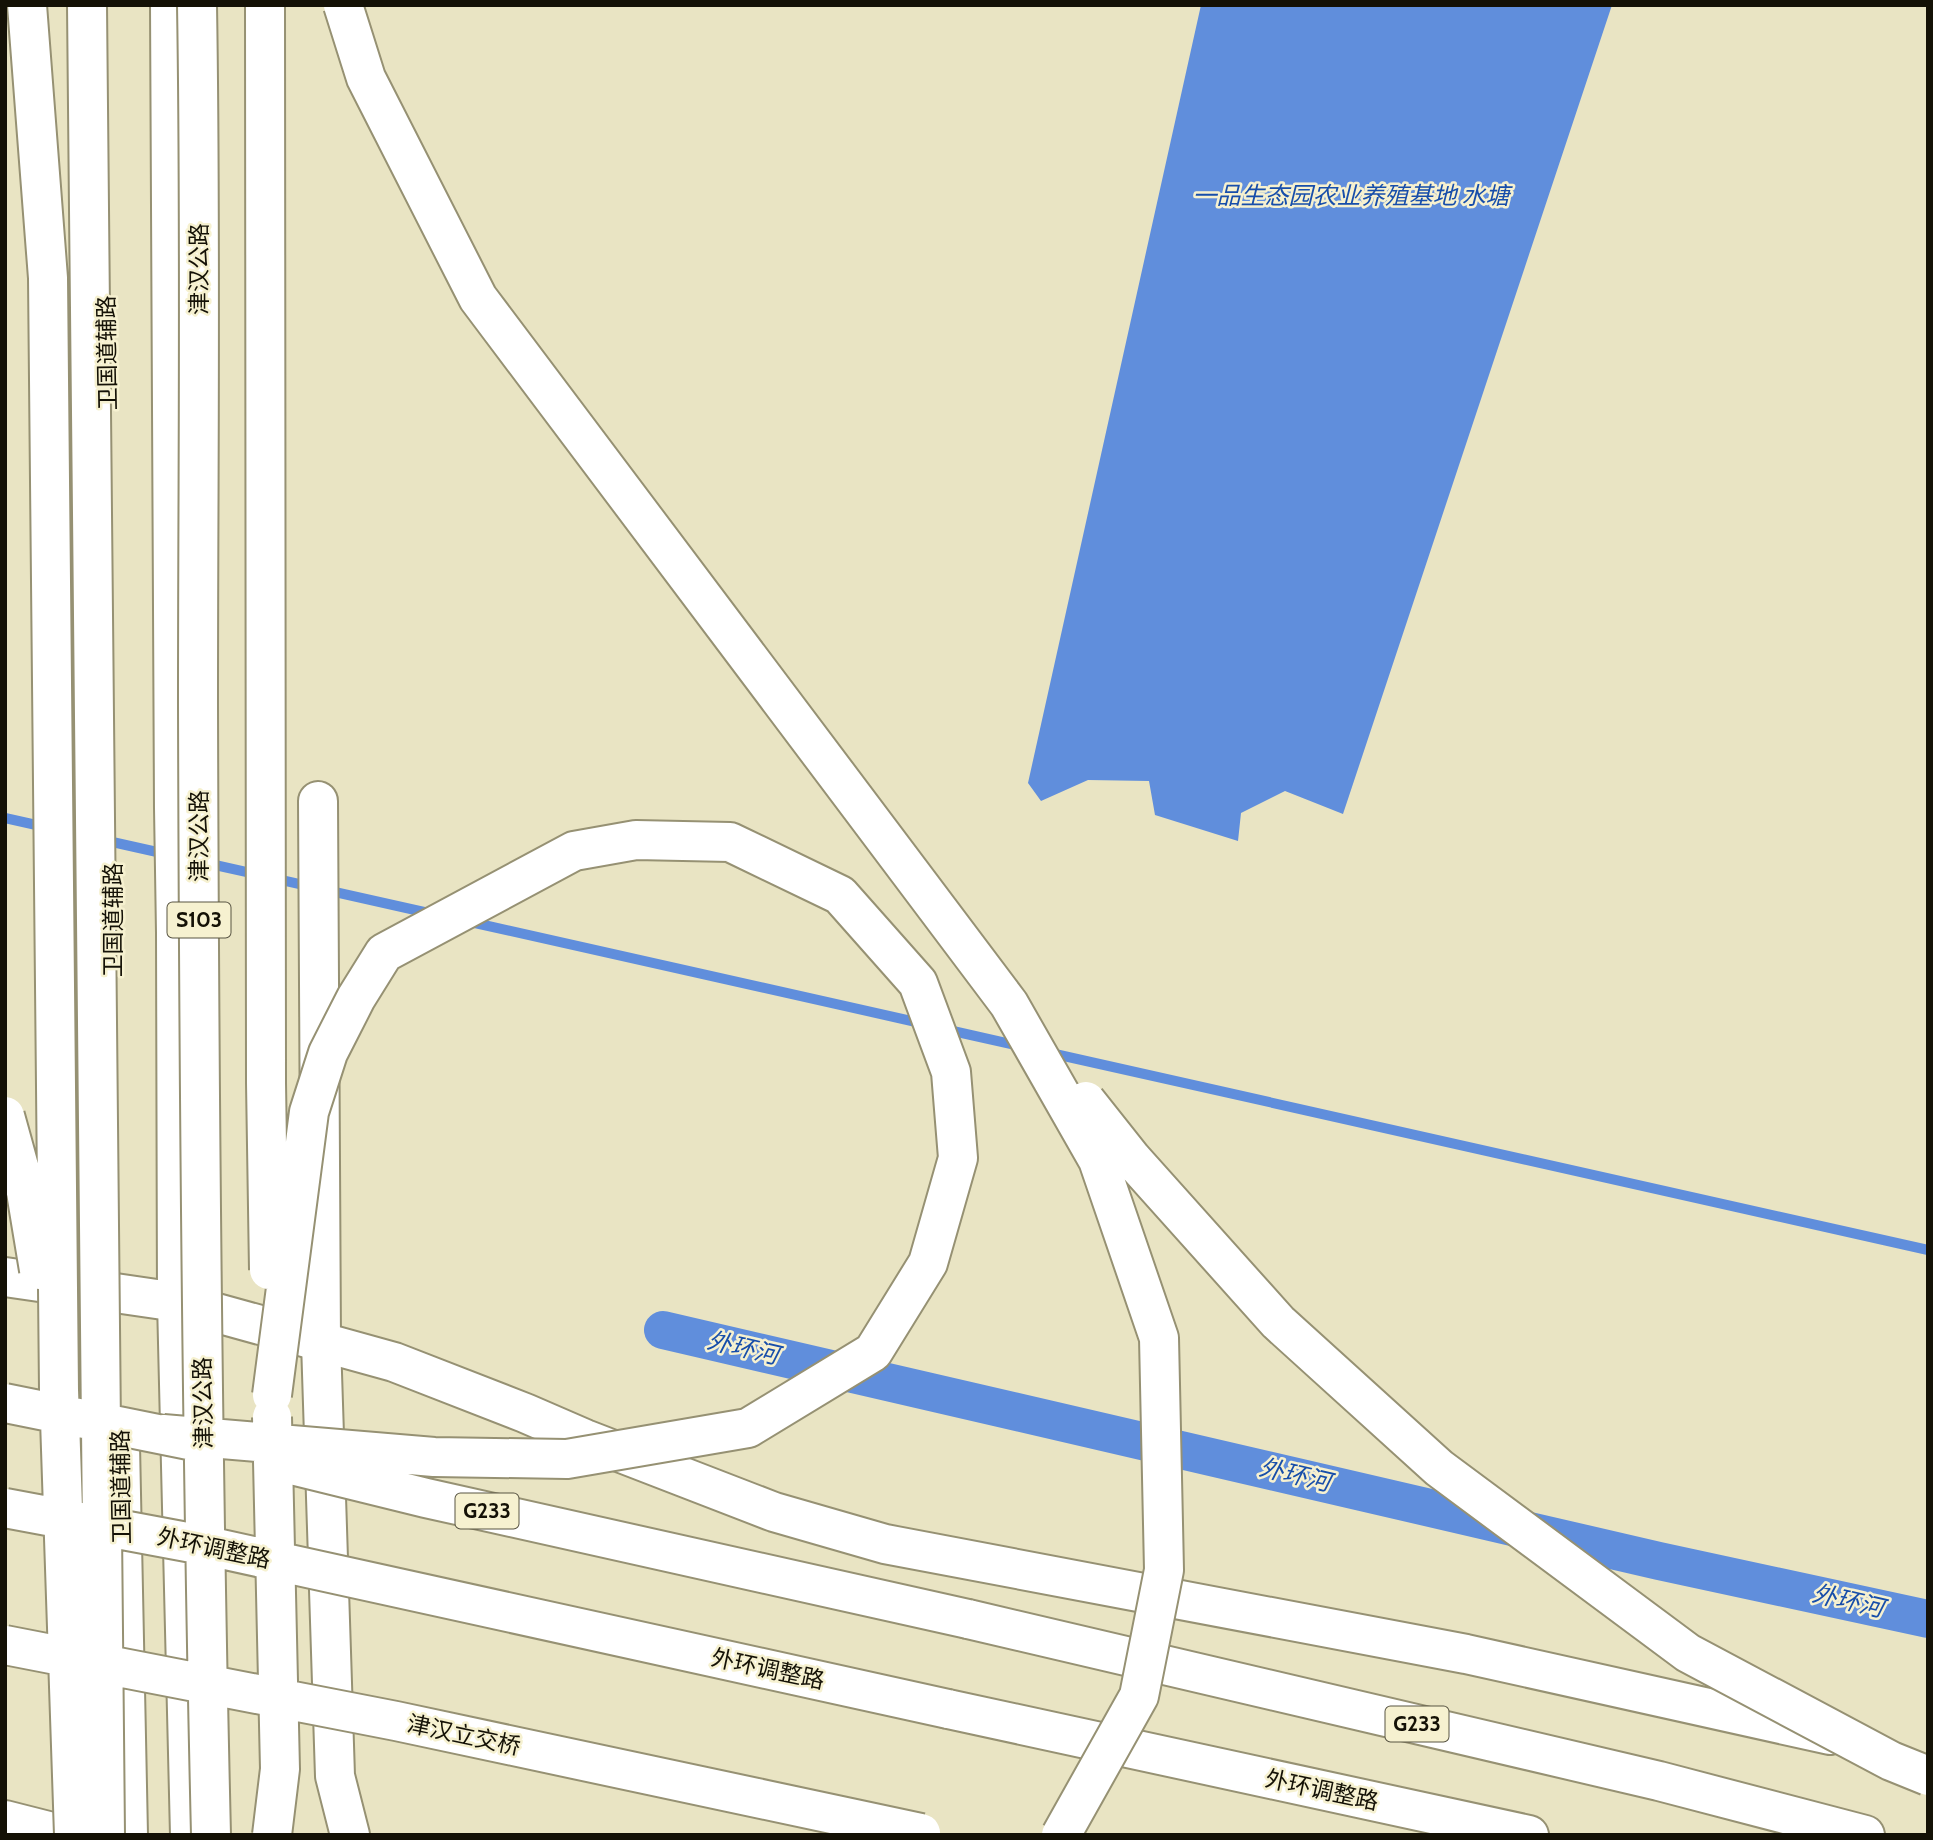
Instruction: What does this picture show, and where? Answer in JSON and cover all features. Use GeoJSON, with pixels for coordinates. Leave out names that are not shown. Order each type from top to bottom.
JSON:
{"type":"FeatureCollection","features":[{"type":"Feature","properties":{"kind":"main road"},"geometry":{"type":"LineString","coordinates":[[27,5],[48,278],[59,1390],[74,1835]]}},
{"type":"Feature","properties":{"kind":"main road"},"geometry":{"type":"LineString","coordinates":[[87,5],[105,1835]]}},
{"type":"Feature","properties":{"kind":"main road","name":"卫国道辅路"},"geometry":{"type":"LineString","coordinates":[[102,5],[116,1294],[128,1835]]}},
{"type":"Feature","properties":{"kind":"main road"},"geometry":{"type":"LineString","coordinates":[[170,5],[177,1302],[190,1835]]}},
{"type":"Feature","properties":{"kind":"main road","name":"津汉公路"},"geometry":{"type":"LineString","coordinates":[[197,5],[202,1352],[211,1835]]}},
{"type":"Feature","properties":{"kind":"main road"},"geometry":{"type":"LineString","coordinates":[[265,5],[265,1083],[280,1769],[272,1835]]}},
{"type":"Feature","properties":{"kind":"main road"},"geometry":{"type":"LineString","coordinates":[[343,5],[366,78],[478,298],[1009,1004],[1132,1159],[1278,1322],[1439,1468],[1688,1653],[1891,1761],[1928,1776]]}},
{"type":"Feature","properties":{"kind":"main road"},"geometry":{"type":"LineString","coordinates":[[318,801],[321,1342],[335,1776],[349,1835]]}},
{"type":"Feature","properties":{"kind":"main road"},"geometry":{"type":"LineString","coordinates":[[163,1434],[434,1457],[567,1459],[748,1428],[873,1352],[928,1263],[958,1158],[951,1072],[918,983],[840,895],[730,842],[636,840],[574,851],[384,953],[356,998],[328,1053],[309,1112],[272,1395]]}},
{"type":"Feature","properties":{"kind":"main road"},"geometry":{"type":"LineString","coordinates":[[1009,1004],[1098,1160],[1159,1338],[1164,1570],[1162,1583],[1139,1696],[1061,1835]]}},
{"type":"Feature","properties":{"kind":"main road"},"geometry":{"type":"LineString","coordinates":[[5,1116],[26,1192],[59,1390]]}},
{"type":"Feature","properties":{"kind":"main road"},"geometry":{"type":"LineString","coordinates":[[5,1277],[177,1302],[394,1362],[774,1512],[885,1544],[1466,1654],[1928,1756]]}},
{"type":"Feature","properties":{"kind":"main road","name":"G233"},"geometry":{"type":"LineString","coordinates":[[5,1403],[163,1434],[440,1501],[968,1619],[1659,1781],[1865,1835]]}},
{"type":"Feature","properties":{"kind":"main road","name":"外环调整路"},"geometry":{"type":"LineString","coordinates":[[5,1508],[216,1548],[1530,1835]]}},
{"type":"Feature","properties":{"kind":"main road","name":"津汉立交桥"},"geometry":{"type":"LineString","coordinates":[[5,1645],[396,1721],[925,1834]]}},
{"type":"Feature","properties":{"kind":"main road"},"geometry":{"type":"LineString","coordinates":[[5,1820],[64,1835]]}},
{"type":"Feature","properties":{"kind":"water","name":"一品生态园农业养殖基地 水塘"},"geometry":{"type":"Polygon","coordinates":[[[1201,5],[1612,5],[1343,814],[1285,791],[1241,813],[1238,841],[1155,815],[1149,781],[1088,780],[1041,801],[1028,783],[1201,5]]]}},
{"type":"Feature","properties":{"kind":"waterway"},"geometry":{"type":"LineString","coordinates":[[5,818],[166,854]]}},
{"type":"Feature","properties":{"kind":"waterway"},"geometry":{"type":"LineString","coordinates":[[206,863],[433,914]]}},
{"type":"Feature","properties":{"kind":"waterway"},"geometry":{"type":"LineString","coordinates":[[466,921],[925,1024]]}},
{"type":"Feature","properties":{"kind":"waterway"},"geometry":{"type":"LineString","coordinates":[[944,1029],[1024,1047]]}},
{"type":"Feature","properties":{"kind":"waterway"},"geometry":{"type":"LineString","coordinates":[[1046,1052],[1928,1250]]}},
{"type":"Feature","properties":{"kind":"waterway","name":"外环河"},"geometry":{"type":"LineString","coordinates":[[663,1330],[1659,1561],[1928,1619]]}}]}
